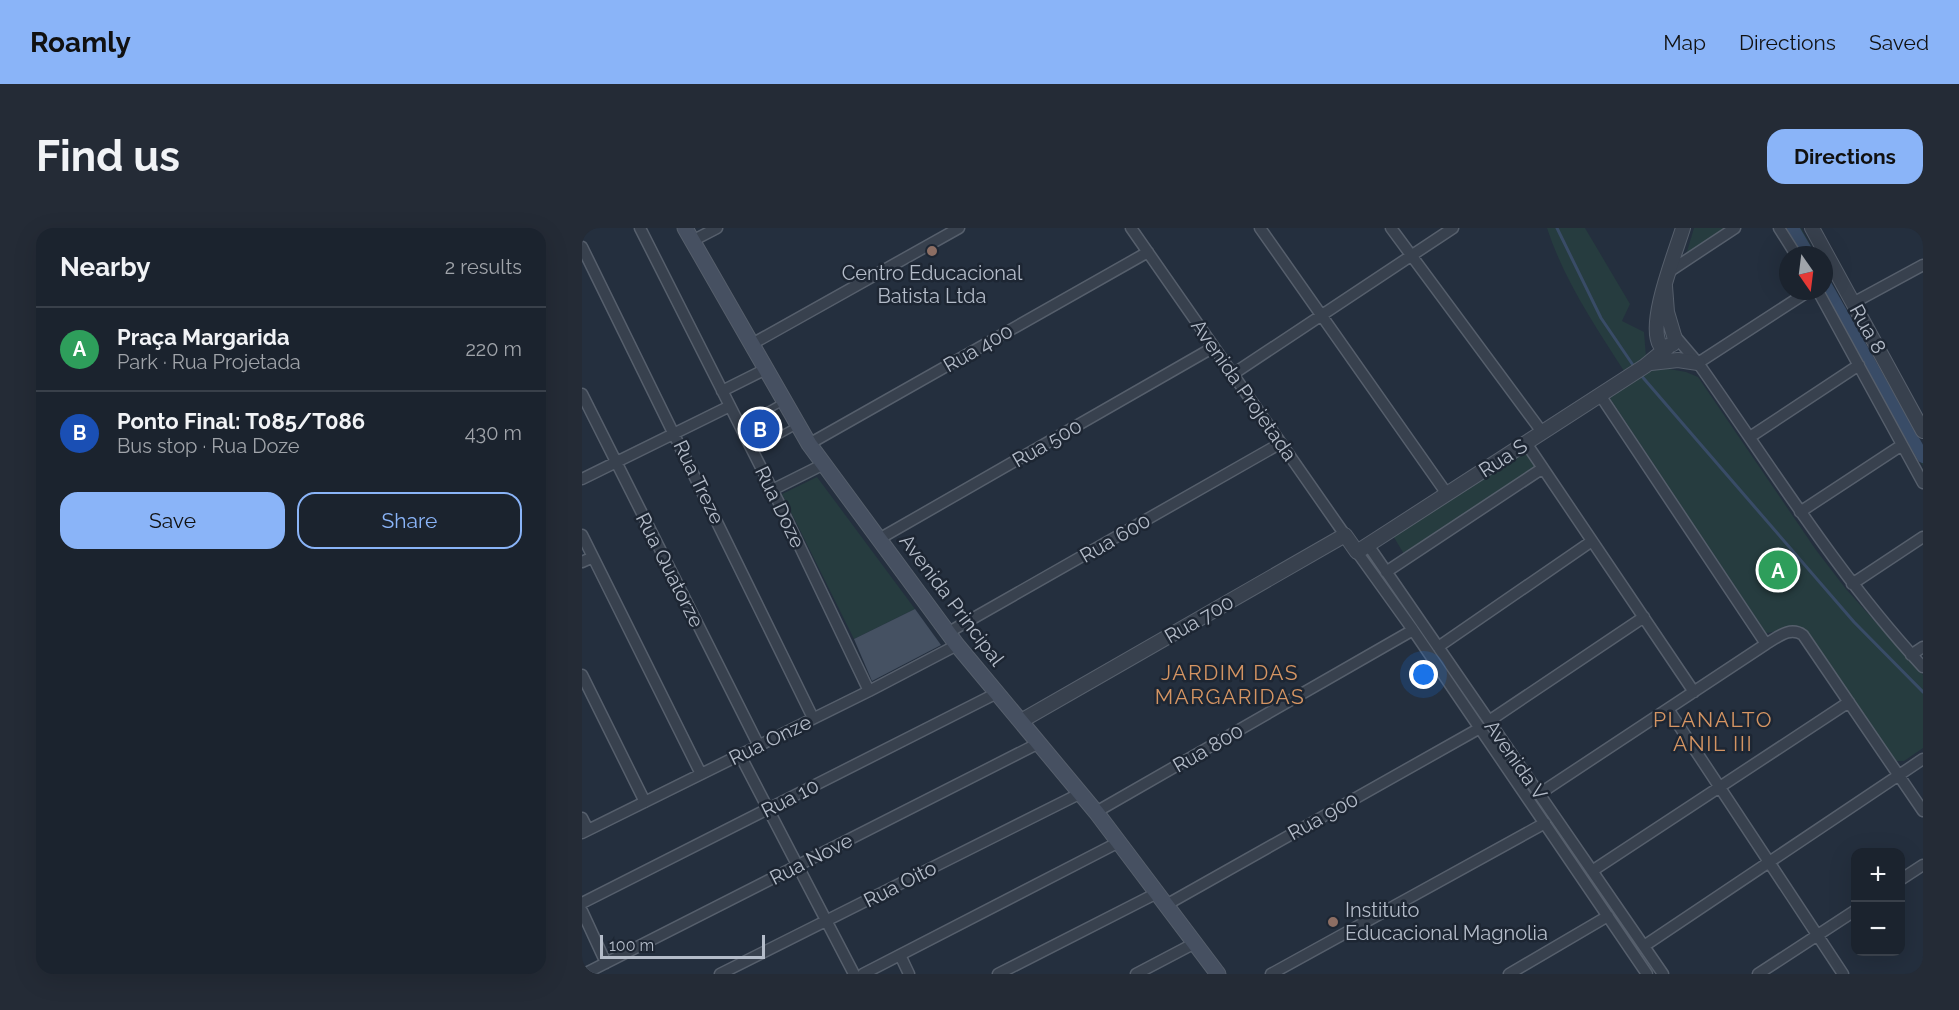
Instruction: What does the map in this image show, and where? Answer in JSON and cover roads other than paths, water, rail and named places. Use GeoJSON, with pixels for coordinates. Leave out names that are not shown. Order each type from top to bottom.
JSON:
{"type":"FeatureCollection","features":[{"type":"Feature","properties":{"kind":"main road","name":"Avenida Principal"},"geometry":{"type":"LineString","coordinates":[[689,235],[809,444],[953,638],[1096,812],[1218,974]]}},
{"type":"Feature","properties":{"kind":"street","name":"Rua Doze"},"geometry":{"type":"LineString","coordinates":[[639,228],[772,490],[869,691]]}},
{"type":"Feature","properties":{"kind":"street"},"geometry":{"type":"LineString","coordinates":[[689,235],[717,228]]}},
{"type":"Feature","properties":{"kind":"street"},"geometry":{"type":"LineString","coordinates":[[752,344],[959,228]]}},
{"type":"Feature","properties":{"kind":"street","name":"Avenida Projetada"},"geometry":{"type":"LineString","coordinates":[[1131,228],[1345,535],[1363,549]]}},
{"type":"Feature","properties":{"kind":"street"},"geometry":{"type":"LineString","coordinates":[[1260,228],[1447,494]]}},
{"type":"Feature","properties":{"kind":"street"},"geometry":{"type":"LineString","coordinates":[[1391,228],[1542,432]]}},
{"type":"Feature","properties":{"kind":"street"},"geometry":{"type":"LineString","coordinates":[[1233,374],[1453,228]]}},
{"type":"Feature","properties":{"kind":"street"},"geometry":{"type":"LineString","coordinates":[[1683,228],[1657,310],[1667,340],[1698,363],[1852,584],[1923,667]]}},
{"type":"Feature","properties":{"kind":"street"},"geometry":{"type":"LineString","coordinates":[[1670,271],[1735,228]]}},
{"type":"Feature","properties":{"kind":"street"},"geometry":{"type":"LineString","coordinates":[[1779,228],[1790,246]]}},
{"type":"Feature","properties":{"kind":"street","name":"Rua 8"},"geometry":{"type":"LineString","coordinates":[[1812,228],[1923,431]]}},
{"type":"Feature","properties":{"kind":"street","name":"Rua Treze"},"geometry":{"type":"LineString","coordinates":[[582,247],[813,718]]}},
{"type":"Feature","properties":{"kind":"street","name":"Rua 400"},"geometry":{"type":"LineString","coordinates":[[809,444],[1148,252]]}},
{"type":"Feature","properties":{"kind":"street"},"geometry":{"type":"LineString","coordinates":[[1853,303],[1923,265]]}},
{"type":"Feature","properties":{"kind":"street"},"geometry":{"type":"LineString","coordinates":[[1647,365],[1669,360],[1698,363],[1795,300]]}},
{"type":"Feature","properties":{"kind":"street"},"geometry":{"type":"LineString","coordinates":[[1823,300],[1923,483]]}},
{"type":"Feature","properties":{"kind":"street"},"geometry":{"type":"LineString","coordinates":[[1647,365],[1667,340]]}},
{"type":"Feature","properties":{"kind":"street","name":"Rua 500"},"geometry":{"type":"LineString","coordinates":[[879,539],[1214,347]]}},
{"type":"Feature","properties":{"kind":"street","name":"Rua S"},"geometry":{"type":"LineString","coordinates":[[1363,549],[1647,365]]}},
{"type":"Feature","properties":{"kind":"street"},"geometry":{"type":"LineString","coordinates":[[1750,437],[1858,365]]}},
{"type":"Feature","properties":{"kind":"street"},"geometry":{"type":"LineString","coordinates":[[722,391],[766,369]]}},
{"type":"Feature","properties":{"kind":"street","name":"Rua Quatorze"},"geometry":{"type":"LineString","coordinates":[[582,394],[759,746]]}},
{"type":"Feature","properties":{"kind":"street"},"geometry":{"type":"LineString","coordinates":[[1600,395],[1766,644]]}},
{"type":"Feature","properties":{"kind":"street"},"geometry":{"type":"LineString","coordinates":[[582,479],[730,406]]}},
{"type":"Feature","properties":{"kind":"street","name":"Rua 600"},"geometry":{"type":"LineString","coordinates":[[953,638],[1281,443]]}},
{"type":"Feature","properties":{"kind":"street"},"geometry":{"type":"LineString","coordinates":[[1526,443],[1694,692]]}},
{"type":"Feature","properties":{"kind":"street"},"geometry":{"type":"LineString","coordinates":[[1800,512],[1902,445]]}},
{"type":"Feature","properties":{"kind":"street"},"geometry":{"type":"LineString","coordinates":[[772,490],[824,464]]}},
{"type":"Feature","properties":{"kind":"street","name":"Rua S"},"geometry":{"type":"LineString","coordinates":[[1386,572],[1543,468]]}},
{"type":"Feature","properties":{"kind":"street"},"geometry":{"type":"LineString","coordinates":[[582,535],[701,774]]}},
{"type":"Feature","properties":{"kind":"street","name":"Rua 700"},"geometry":{"type":"LineString","coordinates":[[1021,721],[1345,535]]}},
{"type":"Feature","properties":{"kind":"street"},"geometry":{"type":"LineString","coordinates":[[1852,584],[1923,537]]}},
{"type":"Feature","properties":{"kind":"street"},"geometry":{"type":"LineString","coordinates":[[1438,647],[1592,541]]}},
{"type":"Feature","properties":{"kind":"street","name":"Avenida V"},"geometry":{"type":"LineString","coordinates":[[1363,549],[1386,572],[1438,647],[1545,823],[1647,974]]}},
{"type":"Feature","properties":{"kind":"street","name":"Avenida V"},"geometry":{"type":"LineString","coordinates":[[1363,549],[1413,630],[1539,794],[1663,974]]}},
{"type":"Feature","properties":{"kind":"street"},"geometry":{"type":"LineString","coordinates":[[582,562],[593,557]]}},
{"type":"Feature","properties":{"kind":"street","name":"Rua 900"},"geometry":{"type":"LineString","coordinates":[[998,974],[1162,899],[1484,724],[1644,617]]}},
{"type":"Feature","properties":{"kind":"street","name":"Rua 800"},"geometry":{"type":"LineString","coordinates":[[1096,812],[1413,630]]}},
{"type":"Feature","properties":{"kind":"street"},"geometry":{"type":"LineString","coordinates":[[1539,794],[1766,644],[1788,631],[1795,631],[1803,635],[1923,811]]}},
{"type":"Feature","properties":{"kind":"street","name":"Rua Onze"},"geometry":{"type":"LineString","coordinates":[[585,832],[869,691],[953,638]]}},
{"type":"Feature","properties":{"kind":"street"},"geometry":{"type":"LineString","coordinates":[[1911,655],[1923,647]]}},
{"type":"Feature","properties":{"kind":"street"},"geometry":{"type":"LineString","coordinates":[[582,675],[645,802]]}},
{"type":"Feature","properties":{"kind":"street","name":"Rua 10"},"geometry":{"type":"LineString","coordinates":[[582,903],[997,693]]}},
{"type":"Feature","properties":{"kind":"street"},"geometry":{"type":"LineString","coordinates":[[1592,871],[1849,702]]}},
{"type":"Feature","properties":{"kind":"street"},"geometry":{"type":"LineString","coordinates":[[1668,709],[1843,974]]}},
{"type":"Feature","properties":{"kind":"street","name":"Rua Nove"},"geometry":{"type":"LineString","coordinates":[[584,974],[1039,742]]}},
{"type":"Feature","properties":{"kind":"street"},"geometry":{"type":"LineString","coordinates":[[740,755],[854,974]]}},
{"type":"Feature","properties":{"kind":"street"},"geometry":{"type":"LineString","coordinates":[[1644,946],[1923,759]]}},
{"type":"Feature","properties":{"kind":"street","name":"Rua Oito"},"geometry":{"type":"LineString","coordinates":[[720,974],[1081,793]]}},
{"type":"Feature","properties":{"kind":"street"},"geometry":{"type":"LineString","coordinates":[[582,818],[585,832]]}},
{"type":"Feature","properties":{"kind":"street"},"geometry":{"type":"LineString","coordinates":[[1271,974],[1545,823]]}},
{"type":"Feature","properties":{"kind":"street"},"geometry":{"type":"LineString","coordinates":[[863,974],[1119,842]]}},
{"type":"Feature","properties":{"kind":"street"},"geometry":{"type":"LineString","coordinates":[[1905,877],[1923,865]]}},
{"type":"Feature","properties":{"kind":"street"},"geometry":{"type":"LineString","coordinates":[[582,911],[606,963]]}},
{"type":"Feature","properties":{"kind":"street"},"geometry":{"type":"LineString","coordinates":[[1758,974],[1851,913]]}},
{"type":"Feature","properties":{"kind":"street"},"geometry":{"type":"LineString","coordinates":[[1509,974],[1608,916]]}},
{"type":"Feature","properties":{"kind":"street"},"geometry":{"type":"LineString","coordinates":[[1136,974],[1195,943]]}},
{"type":"Feature","properties":{"kind":"street"},"geometry":{"type":"LineString","coordinates":[[900,955],[909,974]]}},
{"type":"Feature","properties":{"kind":"lane"},"geometry":{"type":"LineString","coordinates":[[785,402],[754,418],[765,438],[771,440],[798,425]]}},
{"type":"Feature","properties":{"kind":"waterway"},"geometry":{"type":"LineString","coordinates":[[1557,228],[1601,318],[1635,368]]}},
{"type":"Feature","properties":{"kind":"waterway"},"geometry":{"type":"LineString","coordinates":[[1793,228],[1804,246]]}},
{"type":"Feature","properties":{"kind":"waterway"},"geometry":{"type":"LineString","coordinates":[[1833,298],[1923,457]]}},
{"type":"Feature","properties":{"kind":"waterway"},"geometry":{"type":"LineString","coordinates":[[1639,373],[1854,622],[1923,692]]}},
{"type":"Feature","properties":{"kind":"place","name":"Centro Educacional Batista Ltda"},"geometry":{"type":"Point","coordinates":[932,251]}},
{"type":"Feature","properties":{"kind":"place","name":"Ponto Final: T085/T086"},"geometry":{"type":"Point","coordinates":[760,429]}},
{"type":"Feature","properties":{"kind":"place","name":"Praça Margarida"},"geometry":{"type":"Point","coordinates":[1778,570]}},
{"type":"Feature","properties":{"kind":"place","name":"Instituto Educacional Magnolia"},"geometry":{"type":"Point","coordinates":[1333,922]}},
{"type":"Feature","properties":{"kind":"district","name":"JARDIM DAS MARGARIDAS"},"geometry":{"type":"Point","coordinates":[1230,684]}},
{"type":"Feature","properties":{"kind":"district","name":"PLANALTO ANIL III"},"geometry":{"type":"Point","coordinates":[1713,731]}}]}
